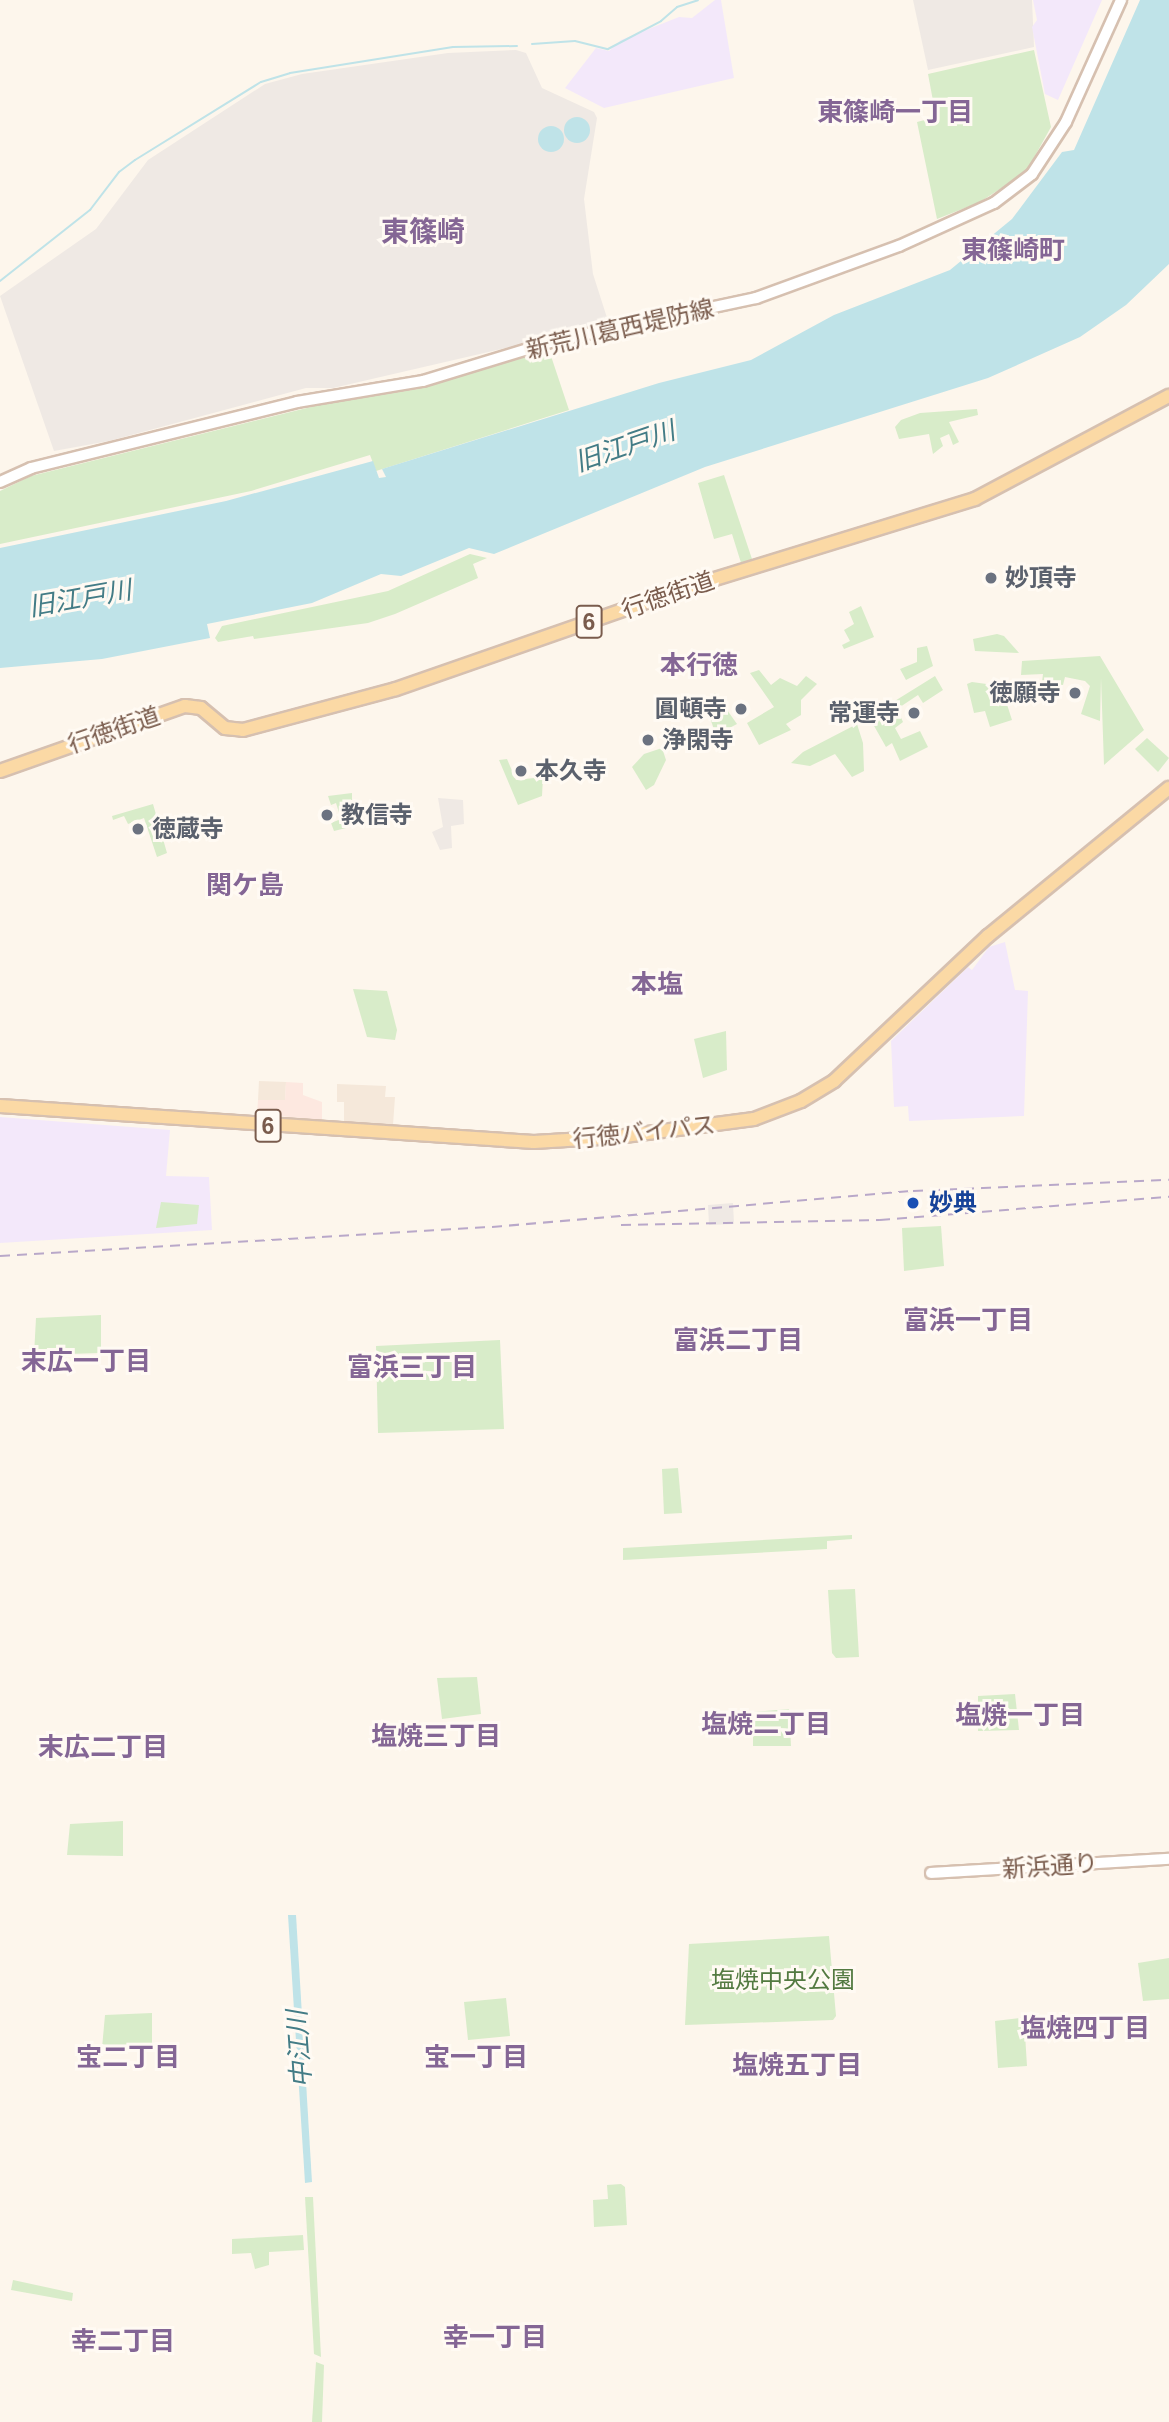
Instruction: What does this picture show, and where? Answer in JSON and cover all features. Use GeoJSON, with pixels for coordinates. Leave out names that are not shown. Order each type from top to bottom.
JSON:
{"type":"FeatureCollection","features":[{"type":"Feature","properties":{"kind":"main road","name":"新荒川葛西堤防線"},"geometry":{"type":"LineString","coordinates":[[0,482],[31,468],[297,402],[423,381],[554,341],[756,298],[899,246],[994,203],[1032,174],[1066,122],[1121,0]]}},
{"type":"Feature","properties":{"kind":"main road","name":"行徳街道"},"geometry":{"type":"LineString","coordinates":[[0,771],[185,706],[201,708],[225,728],[237,731],[385,692],[691,586],[975,499],[1169,396]]}},
{"type":"Feature","properties":{"kind":"main road","name":"行徳バイパス"},"geometry":{"type":"LineString","coordinates":[[0,1106],[487,1141],[617,1137],[754,1119],[801,1101],[834,1080],[988,936],[1169,788]]}},
{"type":"Feature","properties":{"kind":"main road","name":"新浜通り"},"geometry":{"type":"LineString","coordinates":[[931,1873],[1169,1859]]}},
{"type":"Feature","properties":{"kind":"shaded area"},"geometry":{"type":"Polygon","coordinates":[[[715,0],[721,0],[734,78],[604,108],[565,88],[596,48],[609,51],[621,40],[679,17],[692,18],[715,0]]]}},
{"type":"Feature","properties":{"kind":"shaded area"},"geometry":{"type":"Polygon","coordinates":[[[913,0],[1032,0],[1034,47],[928,70],[913,0]]]}},
{"type":"Feature","properties":{"kind":"shaded area"},"geometry":{"type":"Polygon","coordinates":[[[1033,0],[1102,0],[1058,100],[1045,94],[1032,27],[1037,20],[1033,0]]]}},
{"type":"Feature","properties":{"kind":"shaded area"},"geometry":{"type":"Polygon","coordinates":[[[516,50],[526,53],[542,88],[594,112],[597,118],[584,199],[593,274],[609,324],[333,388],[306,388],[109,441],[54,451],[0,296],[96,229],[148,160],[265,84],[302,74],[448,53],[516,50]]]}},
{"type":"Feature","properties":{"kind":"shaded area"},"geometry":{"type":"Polygon","coordinates":[[[438,798],[463,800],[464,824],[451,826],[452,848],[440,850],[432,832],[443,827],[438,798]]]}},
{"type":"Feature","properties":{"kind":"shaded area"},"geometry":{"type":"Polygon","coordinates":[[[1005,942],[1015,990],[1028,991],[1024,1116],[909,1121],[908,1106],[894,1107],[891,1041],[968,967],[972,970],[989,947],[1005,942]]]}},
{"type":"Feature","properties":{"kind":"shaded area"},"geometry":{"type":"Polygon","coordinates":[[[259,1081],[286,1082],[285,1101],[258,1100],[259,1081]]]}},
{"type":"Feature","properties":{"kind":"shaded area"},"geometry":{"type":"Polygon","coordinates":[[[286,1082],[303,1083],[303,1095],[322,1102],[322,1120],[257,1114],[258,1100],[285,1100],[286,1082]]]}},
{"type":"Feature","properties":{"kind":"shaded area"},"geometry":{"type":"Polygon","coordinates":[[[337,1084],[386,1086],[385,1097],[395,1097],[393,1125],[344,1122],[344,1102],[337,1102],[337,1084]]]}},
{"type":"Feature","properties":{"kind":"shaded area"},"geometry":{"type":"Polygon","coordinates":[[[0,1117],[170,1130],[166,1176],[209,1177],[212,1230],[0,1243],[0,1117]]]}},
{"type":"Feature","properties":{"kind":"shaded area"},"geometry":{"type":"Polygon","coordinates":[[[733,1203],[734,1224],[709,1225],[708,1205],[733,1203]]]}},
{"type":"Feature","properties":{"kind":"green space"},"geometry":{"type":"Polygon","coordinates":[[[1034,50],[1051,127],[1026,172],[980,202],[937,219],[917,122],[936,117],[928,74],[1034,50]]]}},
{"type":"Feature","properties":{"kind":"green space"},"geometry":{"type":"Polygon","coordinates":[[[549,350],[569,410],[376,471],[370,455],[251,491],[0,544],[0,491],[31,476],[319,405],[418,389],[549,350]]]}},
{"type":"Feature","properties":{"kind":"green space"},"geometry":{"type":"Polygon","coordinates":[[[977,409],[978,415],[949,422],[959,442],[953,445],[949,434],[940,438],[943,446],[933,454],[929,434],[899,439],[895,427],[901,420],[920,413],[977,409]]]}},
{"type":"Feature","properties":{"kind":"green space"},"geometry":{"type":"Polygon","coordinates":[[[724,475],[753,562],[742,566],[732,534],[714,539],[698,483],[724,475]]]}},
{"type":"Feature","properties":{"kind":"green space"},"geometry":{"type":"Polygon","coordinates":[[[470,554],[487,558],[473,564],[478,578],[368,623],[254,639],[253,636],[218,642],[215,638],[222,626],[388,591],[470,554]]]}},
{"type":"Feature","properties":{"kind":"green space"},"geometry":{"type":"Polygon","coordinates":[[[861,606],[874,637],[844,649],[842,645],[850,641],[844,630],[854,624],[849,612],[861,606]]]}},
{"type":"Feature","properties":{"kind":"green space"},"geometry":{"type":"Polygon","coordinates":[[[997,634],[1004,636],[1019,653],[975,651],[973,639],[997,634]]]}},
{"type":"Feature","properties":{"kind":"green space"},"geometry":{"type":"Polygon","coordinates":[[[927,646],[933,666],[906,680],[900,669],[917,662],[917,648],[927,646]]]}},
{"type":"Feature","properties":{"kind":"green space"},"geometry":{"type":"Polygon","coordinates":[[[1100,656],[1144,730],[1104,765],[1101,678],[1100,721],[1081,714],[1090,686],[1085,681],[1065,677],[1063,685],[1042,682],[1043,674],[1021,675],[1022,661],[1100,656]]]}},
{"type":"Feature","properties":{"kind":"green space"},"geometry":{"type":"Polygon","coordinates":[[[759,670],[771,685],[780,678],[797,686],[806,676],[817,684],[801,700],[801,715],[786,724],[791,730],[759,745],[747,723],[774,707],[750,673],[759,670]]]}},
{"type":"Feature","properties":{"kind":"green space"},"geometry":{"type":"Polygon","coordinates":[[[935,676],[943,690],[923,703],[918,695],[897,709],[903,722],[895,728],[901,739],[920,731],[928,747],[900,761],[892,743],[886,747],[869,717],[935,676]]]}},
{"type":"Feature","properties":{"kind":"green space"},"geometry":{"type":"Polygon","coordinates":[[[972,682],[1001,686],[1012,720],[990,727],[985,711],[974,713],[967,684],[972,682]]]}},
{"type":"Feature","properties":{"kind":"green space"},"geometry":{"type":"Polygon","coordinates":[[[715,693],[737,724],[716,735],[705,704],[715,693]]]}},
{"type":"Feature","properties":{"kind":"green space"},"geometry":{"type":"Polygon","coordinates":[[[857,724],[863,743],[864,771],[852,777],[835,754],[810,766],[791,763],[803,752],[857,724]]]}},
{"type":"Feature","properties":{"kind":"green space"},"geometry":{"type":"Polygon","coordinates":[[[1147,738],[1169,758],[1158,772],[1135,749],[1147,738]]]}},
{"type":"Feature","properties":{"kind":"green space"},"geometry":{"type":"Polygon","coordinates":[[[662,748],[666,760],[654,785],[646,790],[632,767],[644,754],[662,748]]]}},
{"type":"Feature","properties":{"kind":"green space"},"geometry":{"type":"Polygon","coordinates":[[[507,759],[516,780],[543,777],[542,796],[518,805],[499,760],[507,759]]]}},
{"type":"Feature","properties":{"kind":"green space"},"geometry":{"type":"Polygon","coordinates":[[[352,793],[352,817],[345,821],[346,828],[334,831],[331,823],[341,819],[336,803],[331,805],[328,796],[352,793]]]}},
{"type":"Feature","properties":{"kind":"green space"},"geometry":{"type":"Polygon","coordinates":[[[153,804],[167,853],[157,857],[144,818],[128,824],[124,816],[113,820],[112,816],[153,804]]]}},
{"type":"Feature","properties":{"kind":"green space"},"geometry":{"type":"Polygon","coordinates":[[[353,989],[387,991],[397,1030],[395,1040],[367,1037],[353,989]]]}},
{"type":"Feature","properties":{"kind":"green space"},"geometry":{"type":"Polygon","coordinates":[[[726,1031],[727,1070],[703,1078],[694,1039],[726,1031]]]}},
{"type":"Feature","properties":{"kind":"green space"},"geometry":{"type":"Polygon","coordinates":[[[161,1202],[199,1205],[197,1224],[156,1228],[161,1202]]]}},
{"type":"Feature","properties":{"kind":"green space"},"geometry":{"type":"Polygon","coordinates":[[[941,1226],[944,1266],[904,1271],[902,1228],[941,1226]]]}},
{"type":"Feature","properties":{"kind":"green space"},"geometry":{"type":"Polygon","coordinates":[[[101,1315],[101,1353],[34,1355],[36,1318],[101,1315]]]}},
{"type":"Feature","properties":{"kind":"green space"},"geometry":{"type":"Polygon","coordinates":[[[500,1340],[504,1429],[378,1433],[376,1346],[500,1340]]]}},
{"type":"Feature","properties":{"kind":"green space"},"geometry":{"type":"Polygon","coordinates":[[[678,1468],[682,1513],[664,1514],[662,1469],[678,1468]]]}},
{"type":"Feature","properties":{"kind":"green space"},"geometry":{"type":"Polygon","coordinates":[[[852,1535],[852,1539],[827,1541],[827,1549],[623,1560],[623,1548],[852,1535]]]}},
{"type":"Feature","properties":{"kind":"green space"},"geometry":{"type":"Polygon","coordinates":[[[855,1589],[859,1657],[836,1658],[832,1653],[828,1590],[855,1589]]]}},
{"type":"Feature","properties":{"kind":"green space"},"geometry":{"type":"Polygon","coordinates":[[[477,1677],[481,1714],[442,1719],[437,1678],[477,1677]]]}},
{"type":"Feature","properties":{"kind":"green space"},"geometry":{"type":"Polygon","coordinates":[[[1015,1694],[1019,1730],[978,1731],[978,1696],[1015,1694]]]}},
{"type":"Feature","properties":{"kind":"green space"},"geometry":{"type":"Polygon","coordinates":[[[789,1709],[791,1746],[753,1746],[753,1712],[789,1709]]]}},
{"type":"Feature","properties":{"kind":"green space"},"geometry":{"type":"Polygon","coordinates":[[[123,1821],[123,1856],[67,1855],[70,1824],[123,1821]]]}},
{"type":"Feature","properties":{"kind":"green space","name":"塩焼中央公園"},"geometry":{"type":"Polygon","coordinates":[[[829,1936],[836,2016],[833,2020],[685,2025],[689,1944],[829,1936]]]}},
{"type":"Feature","properties":{"kind":"green space"},"geometry":{"type":"Polygon","coordinates":[[[1169,1958],[1169,1999],[1143,2001],[1138,1963],[1169,1958]]]}},
{"type":"Feature","properties":{"kind":"green space"},"geometry":{"type":"Polygon","coordinates":[[[506,1998],[510,2036],[468,2040],[464,2002],[506,1998]]]}},
{"type":"Feature","properties":{"kind":"green space"},"geometry":{"type":"Polygon","coordinates":[[[152,2013],[152,2049],[102,2048],[105,2015],[152,2013]]]}},
{"type":"Feature","properties":{"kind":"green space"},"geometry":{"type":"Polygon","coordinates":[[[1035,2016],[1036,2033],[1025,2034],[1027,2066],[998,2068],[995,2021],[1035,2016]]]}},
{"type":"Feature","properties":{"kind":"green space"},"geometry":{"type":"Polygon","coordinates":[[[621,2184],[625,2187],[627,2225],[594,2227],[593,2200],[608,2199],[607,2185],[621,2184]]]}},
{"type":"Feature","properties":{"kind":"green space"},"geometry":{"type":"Polygon","coordinates":[[[305,2197],[313,2197],[321,2357],[314,2354],[305,2197]]]}},
{"type":"Feature","properties":{"kind":"green space"},"geometry":{"type":"Polygon","coordinates":[[[303,2235],[304,2250],[269,2252],[269,2265],[255,2269],[251,2253],[232,2254],[232,2239],[303,2235]]]}},
{"type":"Feature","properties":{"kind":"green space"},"geometry":{"type":"Polygon","coordinates":[[[13,2280],[73,2293],[72,2301],[11,2290],[13,2280]]]}},
{"type":"Feature","properties":{"kind":"green space"},"geometry":{"type":"Polygon","coordinates":[[[316,2362],[324,2365],[322,2422],[312,2422],[316,2362]]]}},
{"type":"Feature","properties":{"kind":"water","name":"旧江戸川"},"geometry":{"type":"Polygon","coordinates":[[[1140,0],[1169,0],[1169,264],[1126,305],[1080,337],[988,378],[705,467],[494,554],[469,548],[401,576],[381,574],[312,603],[207,624],[210,638],[102,659],[0,668],[0,548],[226,501],[373,461],[379,478],[386,477],[382,469],[659,383],[751,360],[834,315],[950,270],[1012,219],[1062,152],[1074,150],[1140,0]]]}},
{"type":"Feature","properties":{"kind":"water"},"geometry":{"type":"Polygon","coordinates":[[[577,117],[586,121],[590,130],[586,139],[577,143],[568,139],[564,130],[568,121],[577,117]]]}},
{"type":"Feature","properties":{"kind":"water"},"geometry":{"type":"Polygon","coordinates":[[[551,126],[560,130],[564,139],[560,148],[551,152],[542,148],[538,139],[542,130],[551,126]]]}},
{"type":"Feature","properties":{"kind":"water","name":"中江川"},"geometry":{"type":"Polygon","coordinates":[[[288,1915],[296,1915],[312,2182],[305,2183],[288,1915]]]}},
{"type":"Feature","properties":{"kind":"waterway"},"geometry":{"type":"LineString","coordinates":[[532,44],[575,41],[608,49],[661,21],[677,7],[698,0]]}},
{"type":"Feature","properties":{"kind":"waterway"},"geometry":{"type":"LineString","coordinates":[[0,281],[90,210],[119,172],[261,82],[290,73],[453,47],[517,46]]}},
{"type":"Feature","properties":{"kind":"railway"},"geometry":{"type":"LineString","coordinates":[[0,1256],[492,1227],[913,1191],[1169,1180]]}},
{"type":"Feature","properties":{"kind":"railway"},"geometry":{"type":"LineString","coordinates":[[621,1225],[880,1220],[1169,1197]]}},
{"type":"Feature","properties":{"kind":"place","name":"妙頂寺"},"geometry":{"type":"Point","coordinates":[991,578]}},
{"type":"Feature","properties":{"kind":"place","name":"徳願寺"},"geometry":{"type":"Point","coordinates":[1075,693]}},
{"type":"Feature","properties":{"kind":"place","name":"圓頓寺"},"geometry":{"type":"Point","coordinates":[741,709]}},
{"type":"Feature","properties":{"kind":"place","name":"常運寺"},"geometry":{"type":"Point","coordinates":[914,713]}},
{"type":"Feature","properties":{"kind":"place","name":"浄閑寺"},"geometry":{"type":"Point","coordinates":[648,740]}},
{"type":"Feature","properties":{"kind":"place","name":"本久寺"},"geometry":{"type":"Point","coordinates":[521,771]}},
{"type":"Feature","properties":{"kind":"place","name":"教信寺"},"geometry":{"type":"Point","coordinates":[327,815]}},
{"type":"Feature","properties":{"kind":"place","name":"徳蔵寺"},"geometry":{"type":"Point","coordinates":[138,829]}},
{"type":"Feature","properties":{"kind":"place","name":"妙典"},"geometry":{"type":"Point","coordinates":[913,1203]}},
{"type":"Feature","properties":{"kind":"district","name":"東篠崎一丁目"},"geometry":{"type":"Point","coordinates":[895,113]}},
{"type":"Feature","properties":{"kind":"district","name":"東篠崎"},"geometry":{"type":"Point","coordinates":[423,232]}},
{"type":"Feature","properties":{"kind":"district","name":"東篠崎町"},"geometry":{"type":"Point","coordinates":[1013,251]}},
{"type":"Feature","properties":{"kind":"district","name":"本行徳"},"geometry":{"type":"Point","coordinates":[699,666]}},
{"type":"Feature","properties":{"kind":"district","name":"関ケ島"},"geometry":{"type":"Point","coordinates":[245,886]}},
{"type":"Feature","properties":{"kind":"district","name":"本塩"},"geometry":{"type":"Point","coordinates":[657,985]}},
{"type":"Feature","properties":{"kind":"district","name":"富浜一丁目"},"geometry":{"type":"Point","coordinates":[968,1321]}},
{"type":"Feature","properties":{"kind":"district","name":"富浜二丁目"},"geometry":{"type":"Point","coordinates":[738,1341]}},
{"type":"Feature","properties":{"kind":"district","name":"末広一丁目"},"geometry":{"type":"Point","coordinates":[86,1362]}},
{"type":"Feature","properties":{"kind":"district","name":"富浜三丁目"},"geometry":{"type":"Point","coordinates":[412,1368]}},
{"type":"Feature","properties":{"kind":"district","name":"塩焼一丁目"},"geometry":{"type":"Point","coordinates":[1020,1716]}},
{"type":"Feature","properties":{"kind":"district","name":"塩焼二丁目"},"geometry":{"type":"Point","coordinates":[766,1725]}},
{"type":"Feature","properties":{"kind":"district","name":"塩焼三丁目"},"geometry":{"type":"Point","coordinates":[436,1737]}},
{"type":"Feature","properties":{"kind":"district","name":"末広二丁目"},"geometry":{"type":"Point","coordinates":[103,1748]}},
{"type":"Feature","properties":{"kind":"district","name":"塩焼四丁目"},"geometry":{"type":"Point","coordinates":[1085,2029]}},
{"type":"Feature","properties":{"kind":"district","name":"宝二丁目"},"geometry":{"type":"Point","coordinates":[128,2058]}},
{"type":"Feature","properties":{"kind":"district","name":"宝一丁目"},"geometry":{"type":"Point","coordinates":[476,2058]}},
{"type":"Feature","properties":{"kind":"district","name":"塩焼五丁目"},"geometry":{"type":"Point","coordinates":[797,2066]}},
{"type":"Feature","properties":{"kind":"district","name":"幸一丁目"},"geometry":{"type":"Point","coordinates":[495,2338]}},
{"type":"Feature","properties":{"kind":"district","name":"幸二丁目"},"geometry":{"type":"Point","coordinates":[123,2342]}}]}
